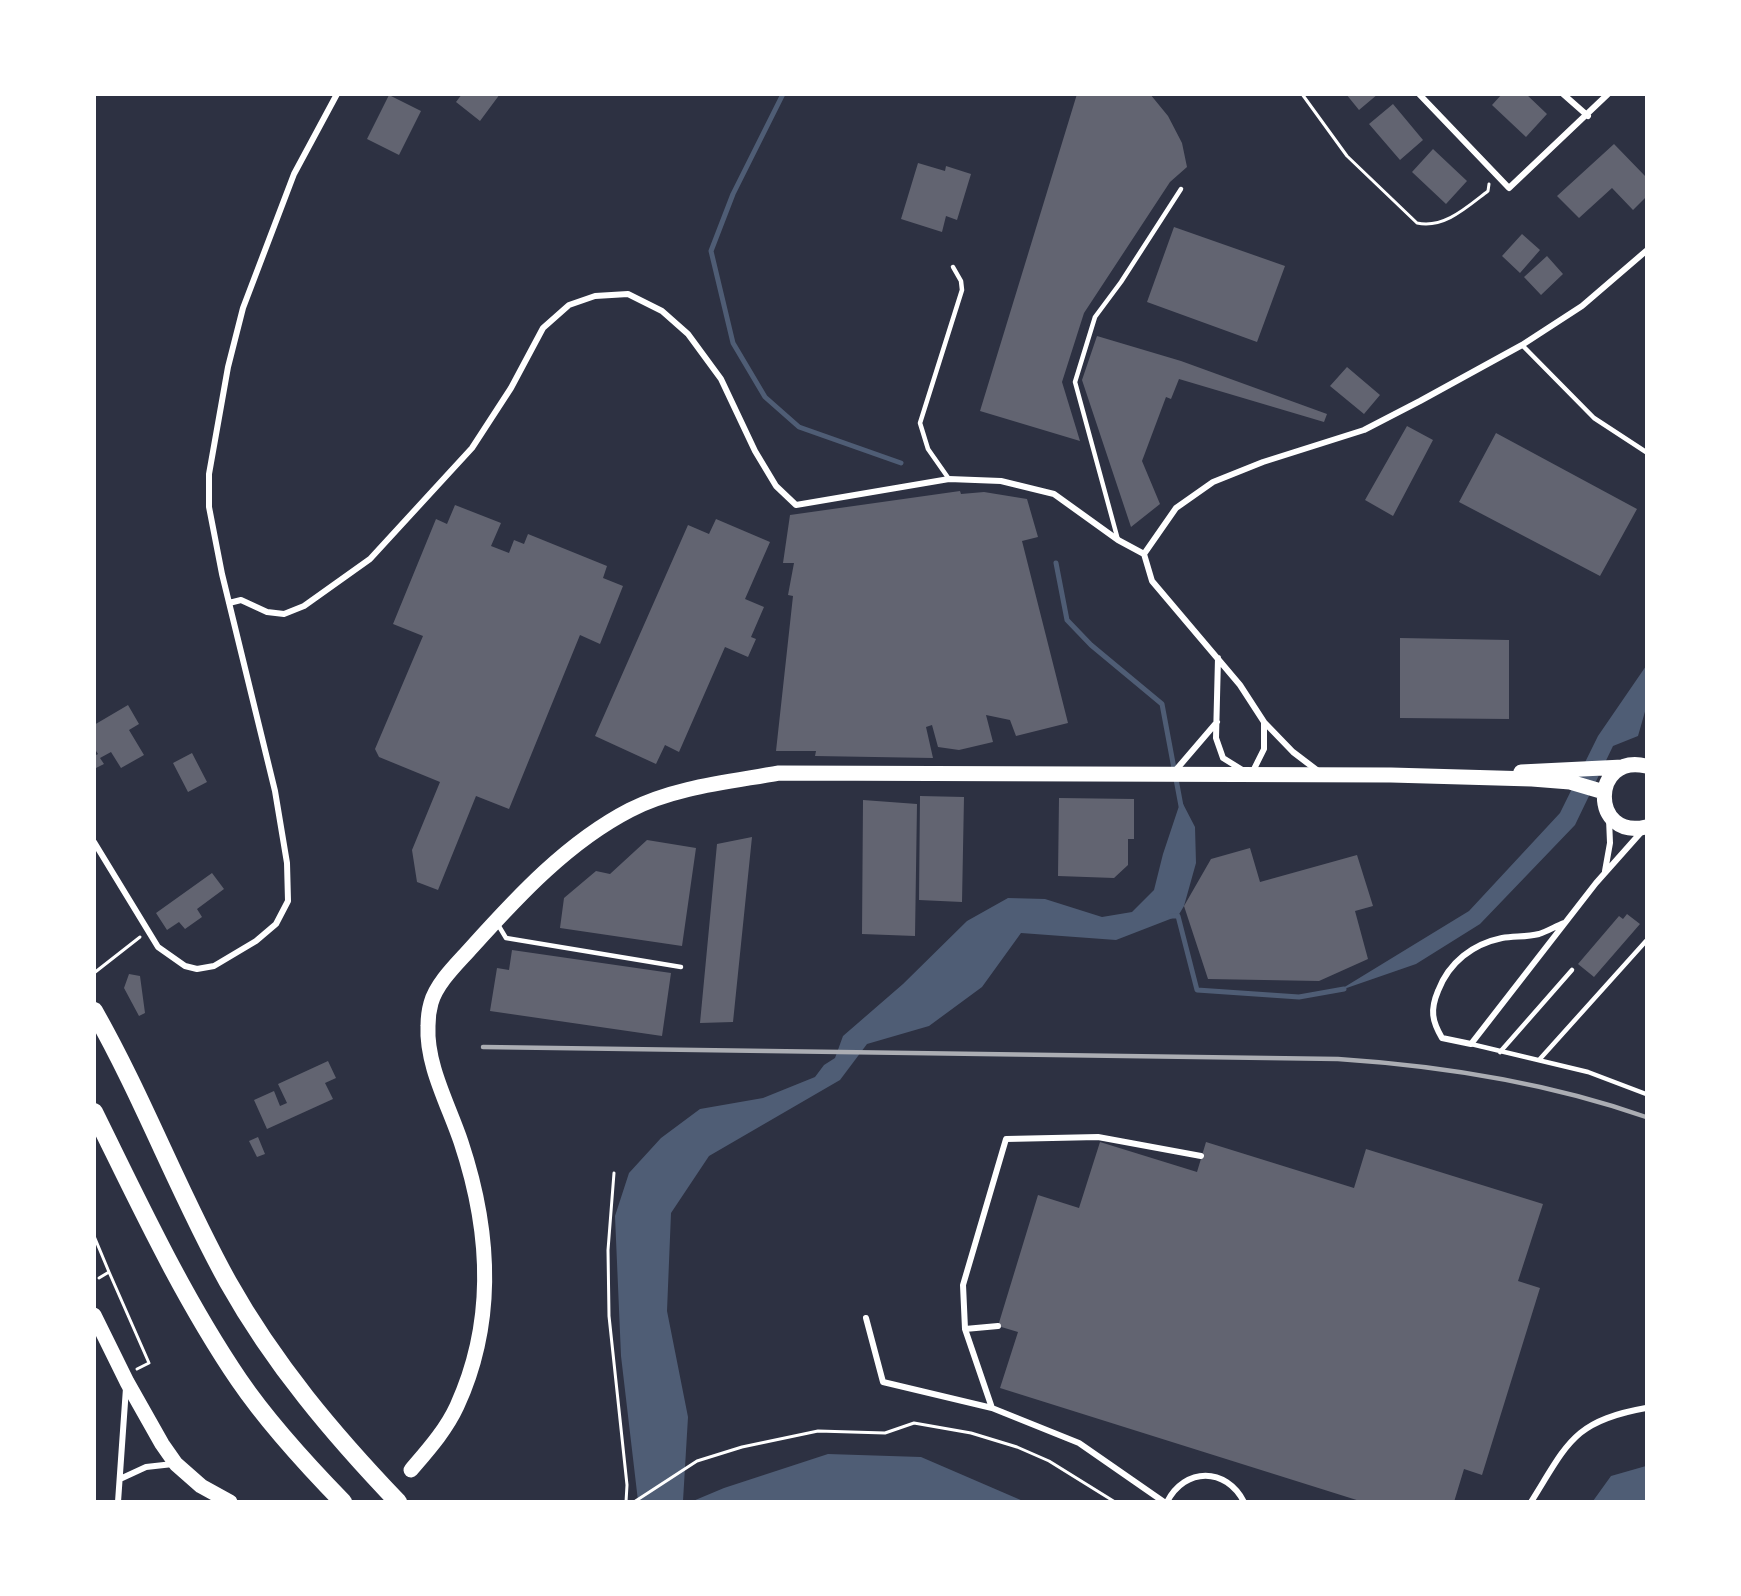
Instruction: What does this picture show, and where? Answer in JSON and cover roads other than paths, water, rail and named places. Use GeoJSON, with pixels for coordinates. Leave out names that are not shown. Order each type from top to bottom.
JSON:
{"type":"FeatureCollection","features":[{"type":"Feature","properties":{"kind":"highway"},"geometry":{"type":"LineString","coordinates":[[94,1011],[227,1281],[298,1389],[353,1455],[398,1502]]}},
{"type":"Feature","properties":{"kind":"highway"},"geometry":{"type":"LineString","coordinates":[[94,1112],[162,1249],[214,1341],[241,1382],[321,1479],[343,1502]]}},
{"type":"Feature","properties":{"kind":"main road"},"geometry":{"type":"LineString","coordinates":[[1477,777],[1540,769],[1634,764],[1647,766]]}},
{"type":"Feature","properties":{"kind":"main road"},"geometry":{"type":"LineString","coordinates":[[1623,766],[1607,781],[1604,792],[1608,813],[1621,825],[1637,829],[1646,827]]}},
{"type":"Feature","properties":{"kind":"main road"},"geometry":{"type":"LineString","coordinates":[[411,1470],[439,1437],[457,1407],[471,1371],[483,1327],[483,1235],[473,1177],[432,1057],[428,1028],[431,1002],[452,969],[531,885],[593,832],[631,809],[697,787],[779,773],[1477,777],[1570,782],[1604,792]]}},
{"type":"Feature","properties":{"kind":"main road"},"geometry":{"type":"LineString","coordinates":[[94,1315],[125,1379],[176,1464],[201,1486],[230,1502]]}},
{"type":"Feature","properties":{"kind":"street"},"geometry":{"type":"LineString","coordinates":[[94,842],[120,880],[147,931],[159,947],[185,966],[197,969],[213,966],[256,941],[276,924],[288,901],[287,863],[275,791],[209,507],[209,474],[228,367],[243,308],[260,258],[294,174],[337,94]]}},
{"type":"Feature","properties":{"kind":"street"},"geometry":{"type":"LineString","coordinates":[[1419,94],[1509,188],[1588,116],[1608,94]]}},
{"type":"Feature","properties":{"kind":"street"},"geometry":{"type":"LineString","coordinates":[[1563,94],[1588,116]]}},
{"type":"Feature","properties":{"kind":"street"},"geometry":{"type":"LineString","coordinates":[[1144,554],[1176,508],[1213,482],[1263,462],[1364,430],[1522,345],[1582,306],[1647,251]]}},
{"type":"Feature","properties":{"kind":"street"},"geometry":{"type":"LineString","coordinates":[[230,603],[241,600],[267,612],[284,614],[304,606],[370,560],[472,448],[511,388],[543,328],[568,305],[596,296],[628,294],[662,311],[688,334],[721,379],[755,451],[776,486],[796,505],[948,479],[1001,481],[1054,494],[1118,540],[1144,554],[1152,581],[1240,685],[1264,723],[1293,752],[1323,775]]}},
{"type":"Feature","properties":{"kind":"street"},"geometry":{"type":"LineString","coordinates":[[1218,658],[1216,738],[1223,758],[1251,775],[1264,749],[1264,723]]}},
{"type":"Feature","properties":{"kind":"street"},"geometry":{"type":"LineString","coordinates":[[1172,774],[1217,722]]}},
{"type":"Feature","properties":{"kind":"street"},"geometry":{"type":"LineString","coordinates":[[1605,872],[1610,843],[1608,813]]}},
{"type":"Feature","properties":{"kind":"street"},"geometry":{"type":"LineString","coordinates":[[1564,923],[1538,934],[1502,938],[1480,945],[1457,960],[1444,974],[1435,999],[1433,1023],[1442,1038],[1471,1044],[1605,872],[1646,827]]}},
{"type":"Feature","properties":{"kind":"street"},"geometry":{"type":"LineString","coordinates":[[992,1408],[965,1329],[963,1285],[1006,1139],[1098,1137],[1201,1156]]}},
{"type":"Feature","properties":{"kind":"street"},"geometry":{"type":"LineString","coordinates":[[866,1318],[883,1382],[992,1408],[1079,1443],[1166,1502],[1182,1482],[1194,1476],[1207,1475],[1231,1483],[1244,1502]]}},
{"type":"Feature","properties":{"kind":"street"},"geometry":{"type":"LineString","coordinates":[[965,1329],[998,1326]]}},
{"type":"Feature","properties":{"kind":"street"},"geometry":{"type":"LineString","coordinates":[[118,1502],[125,1379]]}},
{"type":"Feature","properties":{"kind":"street"},"geometry":{"type":"LineString","coordinates":[[1531,1502],[1570,1440],[1595,1422],[1647,1408]]}},
{"type":"Feature","properties":{"kind":"street"},"geometry":{"type":"LineString","coordinates":[[120,1479],[146,1467],[176,1464]]}},
{"type":"Feature","properties":{"kind":"lane"},"geometry":{"type":"LineString","coordinates":[[1118,540],[1075,382],[1095,317],[1121,282],[1181,189]]}},
{"type":"Feature","properties":{"kind":"lane"},"geometry":{"type":"LineString","coordinates":[[948,479],[928,449],[920,423],[962,290],[961,281],[953,267]]}},
{"type":"Feature","properties":{"kind":"lane"},"geometry":{"type":"LineString","coordinates":[[1522,345],[1594,418],[1647,452]]}},
{"type":"Feature","properties":{"kind":"lane"},"geometry":{"type":"LineString","coordinates":[[496,921],[506,938],[681,966]]}},
{"type":"Feature","properties":{"kind":"lane"},"geometry":{"type":"LineString","coordinates":[[1539,1060],[1647,941]]}},
{"type":"Feature","properties":{"kind":"lane"},"geometry":{"type":"LineString","coordinates":[[1500,1052],[1572,970]]}},
{"type":"Feature","properties":{"kind":"lane"},"geometry":{"type":"LineString","coordinates":[[1471,1044],[1588,1072],[1647,1094]]}},
{"type":"Feature","properties":{"kind":"water"},"geometry":{"type":"Polygon","coordinates":[[[1646,666],[1646,708],[1638,736],[1613,746],[1575,825],[1480,924],[1416,964],[1338,991],[1469,911],[1560,813],[1598,736],[1646,666]]]}},
{"type":"Feature","properties":{"kind":"water"},"geometry":{"type":"Polygon","coordinates":[[[1181,800],[1195,827],[1196,863],[1184,906],[1178,916],[1116,940],[1021,933],[982,987],[929,1026],[867,1044],[840,1080],[709,1156],[671,1213],[667,1311],[688,1417],[683,1501],[638,1501],[621,1356],[615,1216],[629,1173],[661,1138],[700,1109],[763,1098],[815,1077],[824,1065],[835,1058],[843,1036],[903,984],[967,921],[1008,898],[1045,899],[1102,917],[1132,912],[1154,890],[1181,800]]]}},
{"type":"Feature","properties":{"kind":"water"},"geometry":{"type":"Polygon","coordinates":[[[828,1454],[921,1457],[1023,1501],[693,1501],[724,1488],[828,1454]]]}},
{"type":"Feature","properties":{"kind":"water"},"geometry":{"type":"Polygon","coordinates":[[[1646,1466],[1646,1501],[1593,1501],[1611,1476],[1646,1466]]]}},
{"type":"Feature","properties":{"kind":"waterway"},"geometry":{"type":"LineString","coordinates":[[783,94],[733,194],[711,251],[733,343],[765,397],[799,427],[901,463]]}},
{"type":"Feature","properties":{"kind":"waterway"},"geometry":{"type":"LineString","coordinates":[[1056,563],[1067,620],[1091,645],[1162,704],[1181,806]]}},
{"type":"Feature","properties":{"kind":"waterway"},"geometry":{"type":"LineString","coordinates":[[1171,916],[1178,916],[1197,990],[1299,997],[1344,989]]}},
{"type":"Feature","properties":{"kind":"railway"},"geometry":{"type":"LineString","coordinates":[[483,1047],[1338,1059],[1456,1071],[1533,1085],[1646,1117]]}}]}
